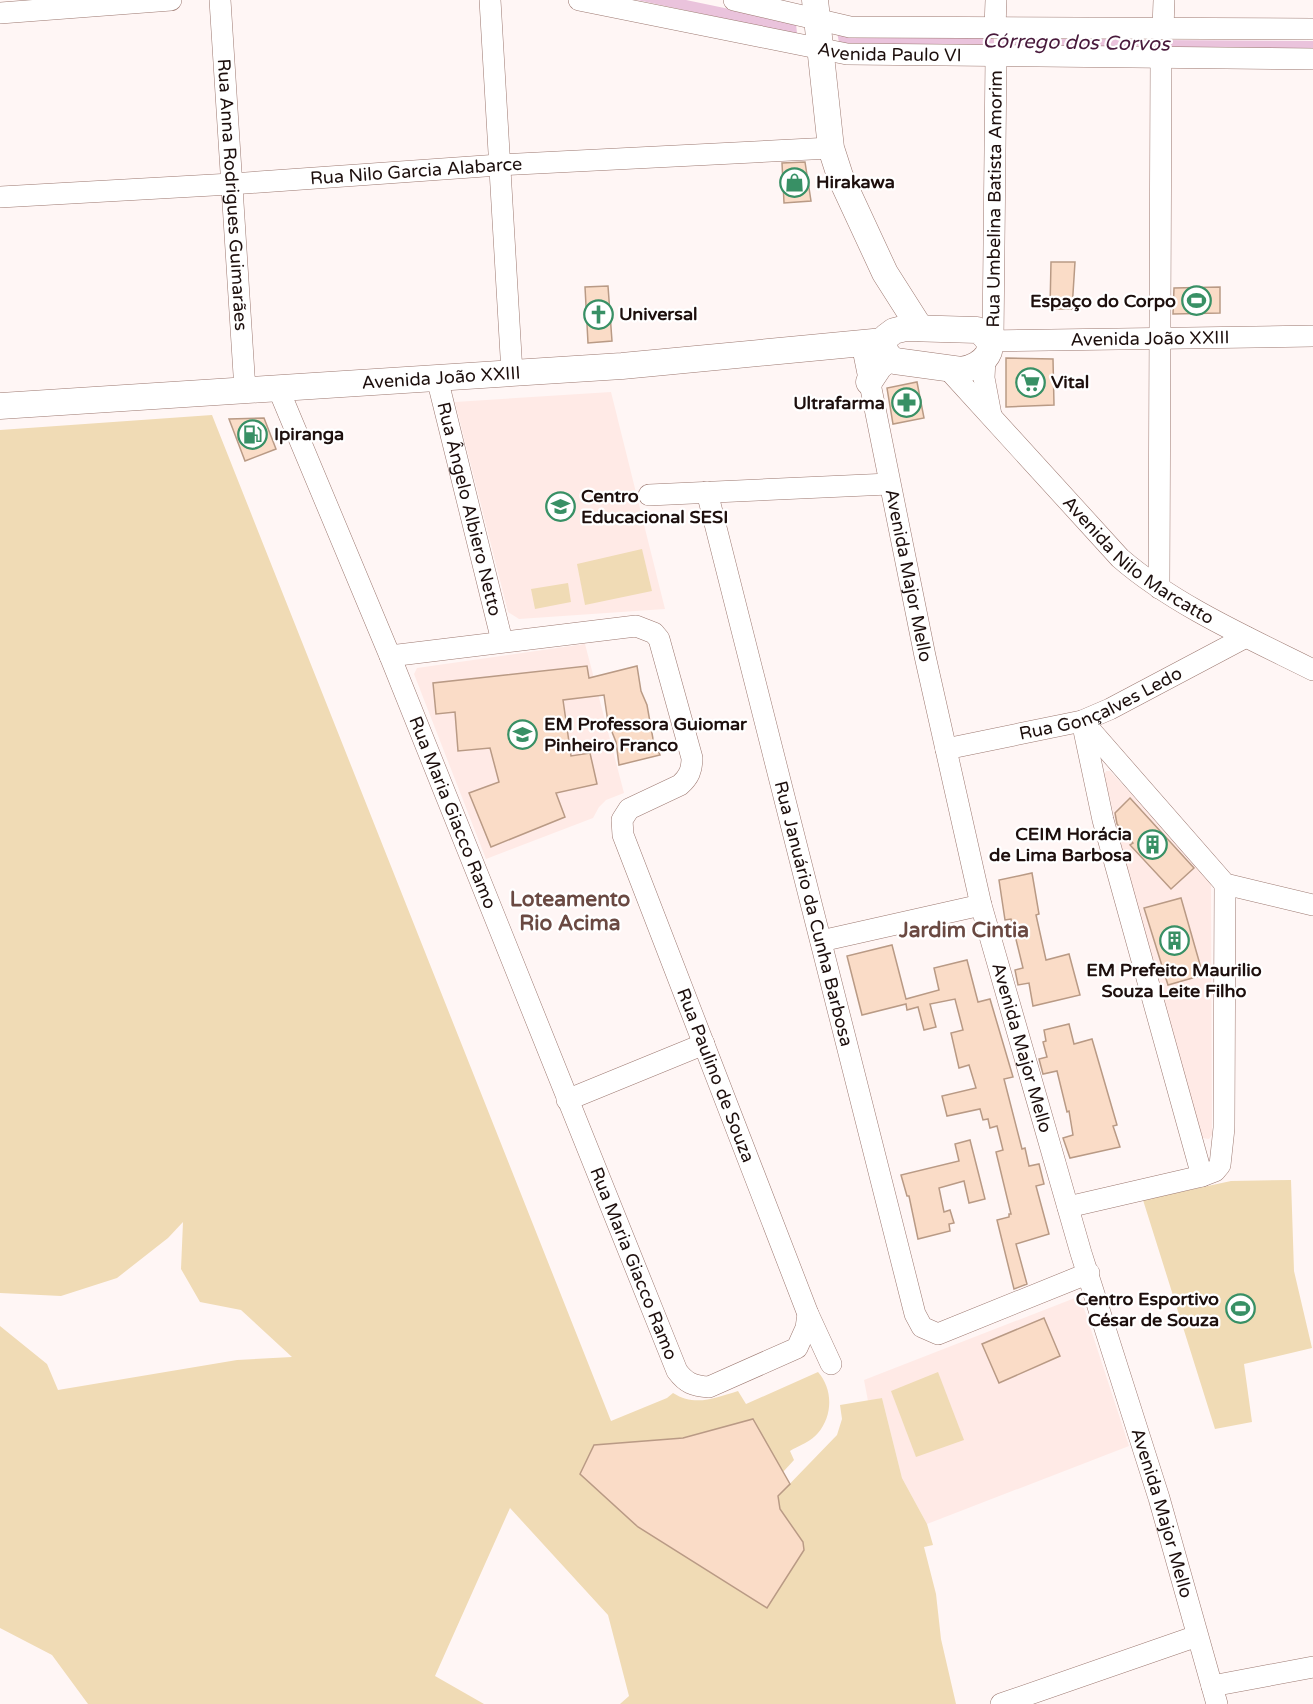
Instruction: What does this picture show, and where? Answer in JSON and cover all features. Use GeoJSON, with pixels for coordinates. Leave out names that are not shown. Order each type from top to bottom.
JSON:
{"type":"FeatureCollection","features":[{"type":"Feature","properties":{"kind":"main road"},"geometry":{"type":"LineString","coordinates":[[816,9],[831,148],[840,176],[885,273],[920,328]]}},
{"type":"Feature","properties":{"kind":"main road"},"geometry":{"type":"LineString","coordinates":[[869,382],[879,367],[885,273]]}},
{"type":"Feature","properties":{"kind":"main road","name":"Avenida João XXIII"},"geometry":{"type":"LineString","coordinates":[[0,406],[622,366],[882,343],[906,328],[972,329],[981,332],[989,347],[972,369],[961,370],[901,362],[882,343]]}},
{"type":"Feature","properties":{"kind":"street"},"geometry":{"type":"LineString","coordinates":[[0,13],[171,0]]}},
{"type":"Feature","properties":{"kind":"street","name":"Rua Anna Rodrigues Guimarães"},"geometry":{"type":"LineString","coordinates":[[220,0],[245,390]]}},
{"type":"Feature","properties":{"kind":"street"},"geometry":{"type":"LineString","coordinates":[[490,0],[512,373]]}},
{"type":"Feature","properties":{"kind":"street","name":"Avenida Paulo VI"},"geometry":{"type":"LineString","coordinates":[[579,0],[847,54],[1313,59]]}},
{"type":"Feature","properties":{"kind":"street","name":"Avenida Paulo VI"},"geometry":{"type":"LineString","coordinates":[[734,0],[816,9],[850,27],[1313,29]]}},
{"type":"Feature","properties":{"kind":"street"},"geometry":{"type":"LineString","coordinates":[[995,28],[996,0]]}},
{"type":"Feature","properties":{"kind":"street"},"geometry":{"type":"LineString","coordinates":[[1163,29],[1164,0]]}},
{"type":"Feature","properties":{"kind":"street"},"geometry":{"type":"LineString","coordinates":[[1159,588],[1161,56]]}},
{"type":"Feature","properties":{"kind":"street","name":"Rua Umbelina Batista Amorim"},"geometry":{"type":"LineString","coordinates":[[989,347],[996,57]]}},
{"type":"Feature","properties":{"kind":"street","name":"Rua Nilo Garcia Alabarce"},"geometry":{"type":"LineString","coordinates":[[0,196],[231,184],[499,165],[831,148]]}},
{"type":"Feature","properties":{"kind":"street","name":"Avenida João XXIII"},"geometry":{"type":"LineString","coordinates":[[989,347],[1161,339],[1313,336]]}},
{"type":"Feature","properties":{"kind":"street"},"geometry":{"type":"LineString","coordinates":[[989,347],[984,378],[991,416]]}},
{"type":"Feature","properties":{"kind":"street","name":"Avenida Nilo Marcatto"},"geometry":{"type":"LineString","coordinates":[[946,368],[1120,558],[1159,588],[1246,637],[1313,670]]}},
{"type":"Feature","properties":{"kind":"street","name":"Rua Ângelo Albiero Netto"},"geometry":{"type":"LineString","coordinates":[[436,378],[502,642]]}},
{"type":"Feature","properties":{"kind":"street","name":"Avenida Major Mello"},"geometry":{"type":"LineString","coordinates":[[869,382],[889,484],[981,905],[1068,1207],[1159,1498],[1215,1695]]}},
{"type":"Feature","properties":{"kind":"street","name":"Rua Maria Giacco Ramo"},"geometry":{"type":"LineString","coordinates":[[278,388],[390,656],[677,1371],[685,1382],[695,1386],[709,1387],[797,1348]]}},
{"type":"Feature","properties":{"kind":"street"},"geometry":{"type":"LineString","coordinates":[[650,495],[889,484]]}},
{"type":"Feature","properties":{"kind":"street","name":"Rua Januário da Cunha Barbosa"},"geometry":{"type":"LineString","coordinates":[[707,492],[915,1314],[922,1327],[938,1334],[1089,1274]]}},
{"type":"Feature","properties":{"kind":"street","name":"Rua Paulino de Souza"},"geometry":{"type":"LineString","coordinates":[[502,642],[636,626],[654,633],[659,639],[692,758],[692,769],[680,786],[629,809],[622,820],[623,836],[808,1314],[831,1364],[822,1357],[797,1348]]}},
{"type":"Feature","properties":{"kind":"street","name":"Rua Gonçalves Ledo"},"geometry":{"type":"LineString","coordinates":[[946,749],[1082,721],[1110,709],[1246,637]]}},
{"type":"Feature","properties":{"kind":"street"},"geometry":{"type":"LineString","coordinates":[[390,656],[502,642]]}},
{"type":"Feature","properties":{"kind":"street"},"geometry":{"type":"LineString","coordinates":[[1082,721],[1225,884],[1313,905]]}},
{"type":"Feature","properties":{"kind":"street"},"geometry":{"type":"LineString","coordinates":[[1082,721],[1103,820],[1202,1176]]}},
{"type":"Feature","properties":{"kind":"street"},"geometry":{"type":"LineString","coordinates":[[1068,1207],[1202,1176],[1215,1171],[1220,1165],[1223,1148],[1225,884]]}},
{"type":"Feature","properties":{"kind":"street"},"geometry":{"type":"LineString","coordinates":[[821,941],[981,905]]}},
{"type":"Feature","properties":{"kind":"street"},"geometry":{"type":"LineString","coordinates":[[567,1100],[704,1044]]}},
{"type":"Feature","properties":{"kind":"street"},"geometry":{"type":"LineString","coordinates":[[797,1348],[806,1328],[808,1314]]}},
{"type":"Feature","properties":{"kind":"street"},"geometry":{"type":"LineString","coordinates":[[1001,1704],[1197,1636]]}},
{"type":"Feature","properties":{"kind":"street"},"geometry":{"type":"LineString","coordinates":[[1215,1695],[1313,1667]]}},
{"type":"Feature","properties":{"kind":"shaded area","name":"Centro Educacional SESI"},"geometry":{"type":"Polygon","coordinates":[[[611,392],[665,609],[519,619],[508,612],[455,402],[611,392]]]}},
{"type":"Feature","properties":{"kind":"shaded area"},"geometry":{"type":"Polygon","coordinates":[[[212,415],[611,1421],[667,1398],[673,1393],[689,1400],[705,1400],[738,1391],[746,1404],[818,1372],[829,1394],[829,1410],[823,1426],[812,1438],[790,1451],[794,1460],[783,1472],[753,1419],[683,1438],[594,1445],[581,1474],[638,1527],[767,1608],[804,1549],[804,1544],[780,1509],[778,1496],[837,1435],[842,1419],[840,1405],[882,1398],[902,1478],[927,1524],[933,1545],[924,1547],[936,1594],[941,1639],[956,1704],[620,1704],[629,1696],[608,1615],[510,1508],[435,1676],[484,1704],[88,1704],[52,1655],[0,1628],[0,1326],[47,1364],[58,1390],[237,1360],[292,1357],[241,1310],[200,1302],[181,1269],[183,1222],[168,1238],[117,1278],[61,1296],[0,1293],[0,430],[212,415]]]}},
{"type":"Feature","properties":{"kind":"shaded area"},"geometry":{"type":"Polygon","coordinates":[[[642,549],[652,591],[585,605],[577,564],[642,549]]]}},
{"type":"Feature","properties":{"kind":"shaded area"},"geometry":{"type":"Polygon","coordinates":[[[568,583],[571,602],[535,609],[531,589],[568,583]]]}},
{"type":"Feature","properties":{"kind":"shaded area","name":"EM Professora Guiomar Pinheiro Franco"},"geometry":{"type":"Polygon","coordinates":[[[585,644],[624,793],[606,800],[593,818],[486,859],[414,674],[417,668],[585,644]]]}},
{"type":"Feature","properties":{"kind":"shaded area"},"geometry":{"type":"Polygon","coordinates":[[[1106,771],[1110,771],[1211,880],[1212,1135],[1209,1139],[1202,1138],[1127,869],[1104,775],[1106,771]]]}},
{"type":"Feature","properties":{"kind":"shaded area","name":"Centro Esportivo César de Souza"},"geometry":{"type":"Polygon","coordinates":[[[1291,1180],[1294,1271],[1312,1348],[1244,1364],[1252,1422],[1215,1429],[1143,1200],[1231,1181],[1291,1180]]]}},
{"type":"Feature","properties":{"kind":"shaded area"},"geometry":{"type":"Polygon","coordinates":[[[1080,1296],[1129,1446],[927,1524],[902,1478],[882,1398],[868,1401],[864,1380],[1080,1296]]]}},
{"type":"Feature","properties":{"kind":"shaded area"},"geometry":{"type":"Polygon","coordinates":[[[938,1372],[964,1440],[916,1457],[891,1391],[938,1372]]]}},
{"type":"Feature","properties":{"kind":"water"},"geometry":{"type":"Polygon","coordinates":[[[637,0],[686,0],[796,23],[797,34],[637,0]]]}},
{"type":"Feature","properties":{"kind":"water"},"geometry":{"type":"Polygon","coordinates":[[[837,31],[994,37],[994,47],[839,43],[837,31]]]}},
{"type":"Feature","properties":{"kind":"water","name":"Córrego dos Corvos"},"geometry":{"type":"Polygon","coordinates":[[[998,37],[1152,40],[1152,48],[998,47],[998,37]]]}},
{"type":"Feature","properties":{"kind":"water"},"geometry":{"type":"Polygon","coordinates":[[[1155,40],[1313,41],[1313,49],[1155,48],[1155,40]]]}},
{"type":"Feature","properties":{"kind":"building","name":"Hirakawa"},"geometry":{"type":"Polygon","coordinates":[[[805,162],[811,201],[784,203],[782,163],[805,162]]]}},
{"type":"Feature","properties":{"kind":"building"},"geometry":{"type":"Polygon","coordinates":[[[1051,262],[1075,262],[1072,309],[1050,309],[1051,262]]]}},
{"type":"Feature","properties":{"kind":"building","name":"Universal"},"geometry":{"type":"Polygon","coordinates":[[[608,286],[612,341],[588,343],[585,287],[608,286]]]}},
{"type":"Feature","properties":{"kind":"building","name":"Espaço do Corpo"},"geometry":{"type":"Polygon","coordinates":[[[1220,287],[1220,313],[1173,314],[1174,288],[1220,287]]]}},
{"type":"Feature","properties":{"kind":"building","name":"Vital"},"geometry":{"type":"Polygon","coordinates":[[[1006,358],[1053,359],[1054,405],[1006,407],[1006,358]]]}},
{"type":"Feature","properties":{"kind":"building","name":"Ultrafarma"},"geometry":{"type":"Polygon","coordinates":[[[917,382],[924,418],[893,424],[887,388],[917,382]]]}},
{"type":"Feature","properties":{"kind":"building","name":"Ipiranga"},"geometry":{"type":"Polygon","coordinates":[[[264,418],[276,449],[245,461],[229,419],[264,418]]]}},
{"type":"Feature","properties":{"kind":"building"},"geometry":{"type":"Polygon","coordinates":[[[587,666],[589,678],[637,666],[653,739],[660,755],[619,765],[616,742],[608,722],[604,695],[563,700],[571,756],[590,753],[597,784],[556,793],[565,817],[491,847],[469,793],[499,782],[490,748],[458,751],[455,712],[436,714],[433,683],[587,666]]]}},
{"type":"Feature","properties":{"kind":"building","name":"CEIM Horácia de Lima Barbosa"},"geometry":{"type":"Polygon","coordinates":[[[1130,798],[1194,868],[1171,889],[1130,845],[1133,843],[1117,824],[1115,813],[1130,798]]]}},
{"type":"Feature","properties":{"kind":"building"},"geometry":{"type":"Polygon","coordinates":[[[1032,873],[1039,914],[1036,915],[1046,960],[1069,954],[1080,995],[1033,1006],[1029,983],[1018,985],[1015,970],[1023,968],[1011,919],[1005,920],[999,880],[1032,873]]]}},
{"type":"Feature","properties":{"kind":"building","name":"EM Prefeito Maurilio Souza Leite Filho"},"geometry":{"type":"Polygon","coordinates":[[[1181,898],[1203,975],[1168,985],[1144,908],[1181,898]]]}},
{"type":"Feature","properties":{"kind":"building"},"geometry":{"type":"Polygon","coordinates":[[[892,945],[906,999],[939,990],[934,968],[967,960],[978,1002],[990,999],[1013,1077],[1004,1079],[1022,1149],[1025,1148],[1029,1166],[1039,1164],[1044,1184],[1036,1186],[1049,1234],[1016,1244],[1027,1284],[1014,1289],[997,1220],[1009,1217],[1011,1214],[996,1152],[1003,1150],[997,1126],[990,1128],[988,1119],[983,1120],[980,1109],[947,1116],[942,1096],[976,1088],[969,1065],[959,1068],[951,1033],[963,1030],[955,999],[930,1004],[936,1027],[924,1030],[918,1007],[907,1010],[906,1004],[862,1015],[847,956],[892,945]]]}},
{"type":"Feature","properties":{"kind":"building"},"geometry":{"type":"Polygon","coordinates":[[[1069,1024],[1074,1044],[1092,1039],[1117,1125],[1113,1126],[1120,1147],[1070,1158],[1063,1138],[1073,1135],[1069,1111],[1067,1112],[1057,1071],[1043,1074],[1039,1059],[1047,1057],[1043,1042],[1046,1041],[1044,1030],[1069,1024]]]}},
{"type":"Feature","properties":{"kind":"building"},"geometry":{"type":"Polygon","coordinates":[[[970,1140],[985,1199],[969,1203],[964,1181],[939,1188],[944,1212],[950,1210],[954,1223],[949,1224],[950,1231],[918,1239],[909,1196],[907,1196],[901,1175],[959,1161],[955,1144],[970,1140]]]}},
{"type":"Feature","properties":{"kind":"building"},"geometry":{"type":"Polygon","coordinates":[[[1044,1318],[1060,1356],[999,1383],[982,1344],[1044,1318]]]}},
{"type":"Feature","properties":{"kind":"building"},"geometry":{"type":"Polygon","coordinates":[[[753,1419],[790,1484],[778,1496],[780,1509],[803,1542],[804,1550],[767,1608],[638,1527],[580,1474],[594,1445],[683,1438],[753,1419]]]}},
{"type":"Feature","properties":{"kind":"place","name":"Hirakawa"},"geometry":{"type":"Point","coordinates":[795,182]}},
{"type":"Feature","properties":{"kind":"place","name":"Espaço do Corpo"},"geometry":{"type":"Point","coordinates":[1197,301]}},
{"type":"Feature","properties":{"kind":"place","name":"Universal"},"geometry":{"type":"Point","coordinates":[598,314]}},
{"type":"Feature","properties":{"kind":"place","name":"Vital"},"geometry":{"type":"Point","coordinates":[1030,382]}},
{"type":"Feature","properties":{"kind":"place","name":"Ultrafarma"},"geometry":{"type":"Point","coordinates":[906,403]}},
{"type":"Feature","properties":{"kind":"place","name":"Ipiranga"},"geometry":{"type":"Point","coordinates":[253,434]}},
{"type":"Feature","properties":{"kind":"place","name":"Centro Educacional SESI"},"geometry":{"type":"Point","coordinates":[560,506]}},
{"type":"Feature","properties":{"kind":"place","name":"EM Professora Guiomar Pinheiro Franco"},"geometry":{"type":"Point","coordinates":[523,734]}},
{"type":"Feature","properties":{"kind":"place","name":"CEIM Horácia de Lima Barbosa"},"geometry":{"type":"Point","coordinates":[1153,844]}},
{"type":"Feature","properties":{"kind":"place","name":"EM Prefeito Maurilio Souza Leite Filho"},"geometry":{"type":"Point","coordinates":[1174,941]}},
{"type":"Feature","properties":{"kind":"place","name":"Centro Esportivo César de Souza"},"geometry":{"type":"Point","coordinates":[1240,1309]}},
{"type":"Feature","properties":{"kind":"district","name":"Loteamento Rio Acima"},"geometry":{"type":"Point","coordinates":[570,911]}},
{"type":"Feature","properties":{"kind":"district","name":"Jardim Cintia"},"geometry":{"type":"Point","coordinates":[964,930]}}]}
